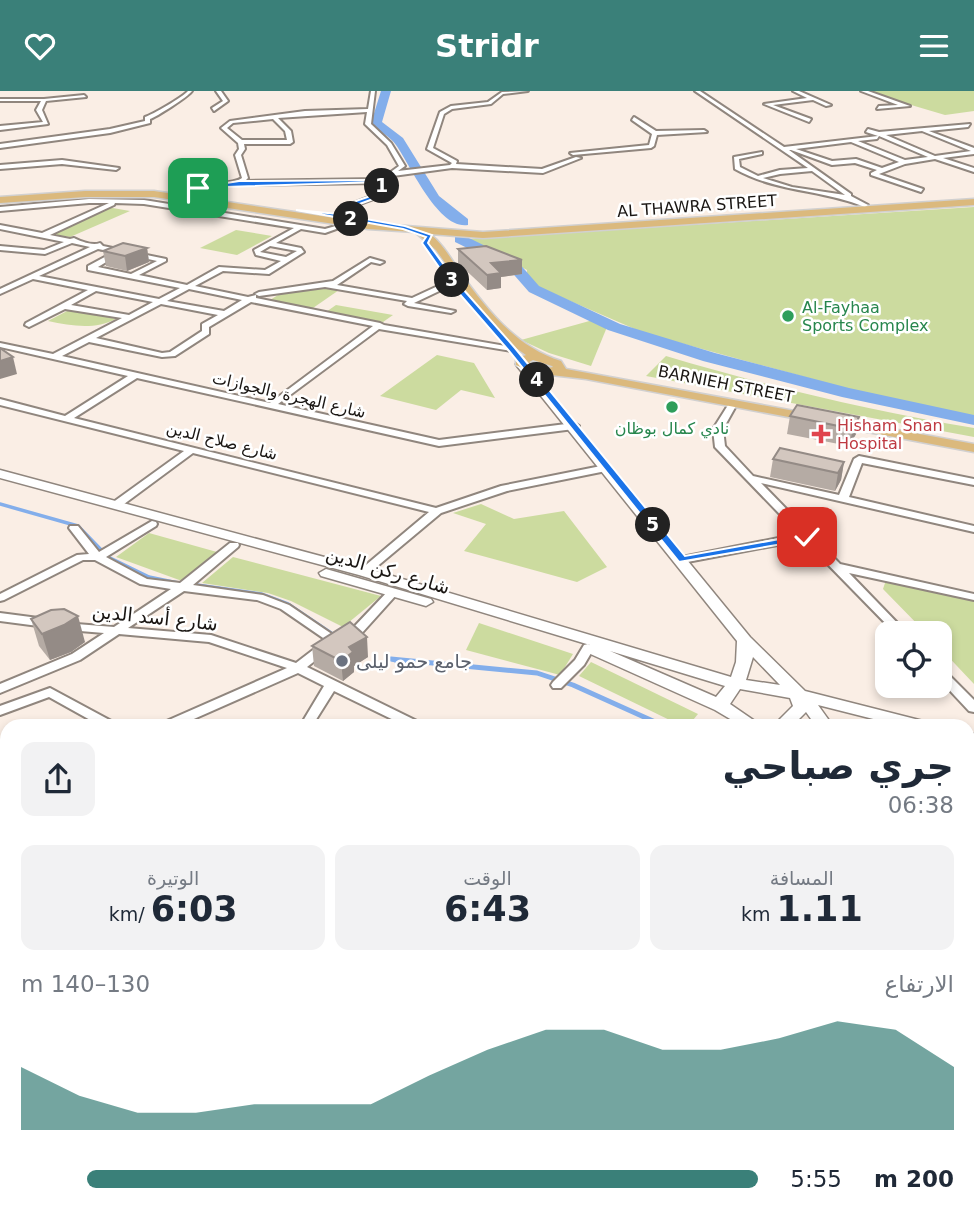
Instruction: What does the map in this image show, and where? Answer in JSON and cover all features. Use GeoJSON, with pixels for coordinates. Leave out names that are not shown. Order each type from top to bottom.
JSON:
{"type":"FeatureCollection","features":[{"type":"Feature","properties":{"kind":"main road"},"geometry":{"type":"LineString","coordinates":[[0,198],[138,188],[187,192],[339,216],[430,236],[460,279],[512,342],[537,356],[554,370]]}},
{"type":"Feature","properties":{"kind":"main road"},"geometry":{"type":"LineString","coordinates":[[0,198],[154,194],[430,236]]}},
{"type":"Feature","properties":{"kind":"main road","name":"AL THAWRA STREET"},"geometry":{"type":"LineString","coordinates":[[430,236],[557,225],[974,200]]}},
{"type":"Feature","properties":{"kind":"main road","name":"AL THAWRA STREET"},"geometry":{"type":"LineString","coordinates":[[430,236],[528,234],[974,200]]}},
{"type":"Feature","properties":{"kind":"main road"},"geometry":{"type":"LineString","coordinates":[[299,210],[430,236]]}},
{"type":"Feature","properties":{"kind":"main road"},"geometry":{"type":"LineString","coordinates":[[430,236],[453,281],[512,349],[745,640],[819,719]]}},
{"type":"Feature","properties":{"kind":"main road"},"geometry":{"type":"LineString","coordinates":[[521,363],[524,357],[537,356]]}},
{"type":"Feature","properties":{"kind":"main road"},"geometry":{"type":"LineString","coordinates":[[521,363],[536,372],[554,370]]}},
{"type":"Feature","properties":{"kind":"main road"},"geometry":{"type":"LineString","coordinates":[[542,386],[554,370]]}},
{"type":"Feature","properties":{"kind":"main road","name":"BARNIEH STREET"},"geometry":{"type":"LineString","coordinates":[[554,370],[974,446]]}},
{"type":"Feature","properties":{"kind":"main road","name":"BARNIEH STREET"},"geometry":{"type":"LineString","coordinates":[[554,370],[738,401],[974,446]]}},
{"type":"Feature","properties":{"kind":"main road","name":"شارع ركن الدين"},"geometry":{"type":"LineString","coordinates":[[0,474],[364,572],[736,684],[797,694],[894,719]]}},
{"type":"Feature","properties":{"kind":"main road","name":"شارع ركن الدين"},"geometry":{"type":"LineString","coordinates":[[0,483],[234,545],[588,648],[721,706],[742,719]]}},
{"type":"Feature","properties":{"kind":"main road"},"geometry":{"type":"LineString","coordinates":[[721,706],[727,691],[736,684],[745,660],[745,640]]}},
{"type":"Feature","properties":{"kind":"main road"},"geometry":{"type":"LineString","coordinates":[[791,719],[801,706],[797,694]]}},
{"type":"Feature","properties":{"kind":"street"},"geometry":{"type":"LineString","coordinates":[[0,146],[110,131],[148,122],[147,118],[156,116],[162,107],[184,98],[190,91]]}},
{"type":"Feature","properties":{"kind":"street"},"geometry":{"type":"LineString","coordinates":[[214,109],[226,101],[218,91]]}},
{"type":"Feature","properties":{"kind":"street"},"geometry":{"type":"LineString","coordinates":[[198,188],[239,183],[382,181],[402,166],[389,144],[368,124],[373,91]]}},
{"type":"Feature","properties":{"kind":"street"},"geometry":{"type":"LineString","coordinates":[[452,166],[455,162],[429,149],[442,113],[451,108],[489,103],[502,93],[526,91]]}},
{"type":"Feature","properties":{"kind":"street"},"geometry":{"type":"LineString","coordinates":[[697,91],[787,148],[865,205]]}},
{"type":"Feature","properties":{"kind":"street"},"geometry":{"type":"LineString","coordinates":[[794,91],[828,105]]}},
{"type":"Feature","properties":{"kind":"street"},"geometry":{"type":"LineString","coordinates":[[863,91],[905,106],[879,108]]}},
{"type":"Feature","properties":{"kind":"street"},"geometry":{"type":"LineString","coordinates":[[0,100],[84,96]]}},
{"type":"Feature","properties":{"kind":"street"},"geometry":{"type":"LineString","coordinates":[[809,120],[766,104],[812,99]]}},
{"type":"Feature","properties":{"kind":"street"},"geometry":{"type":"LineString","coordinates":[[0,128],[46,123],[39,110],[44,100]]}},
{"type":"Feature","properties":{"kind":"street"},"geometry":{"type":"LineString","coordinates":[[274,117],[288,131],[290,142],[241,142],[224,128],[232,122],[274,117],[371,110]]}},
{"type":"Feature","properties":{"kind":"street"},"geometry":{"type":"LineString","coordinates":[[952,118],[971,126]]}},
{"type":"Feature","properties":{"kind":"street"},"geometry":{"type":"LineString","coordinates":[[634,119],[655,133],[704,132]]}},
{"type":"Feature","properties":{"kind":"street"},"geometry":{"type":"LineString","coordinates":[[787,148],[922,129],[971,126]]}},
{"type":"Feature","properties":{"kind":"street"},"geometry":{"type":"LineString","coordinates":[[922,129],[974,151]]}},
{"type":"Feature","properties":{"kind":"street"},"geometry":{"type":"LineString","coordinates":[[869,131],[932,157],[974,170]]}},
{"type":"Feature","properties":{"kind":"street"},"geometry":{"type":"LineString","coordinates":[[393,174],[452,166],[547,170],[578,158],[573,153],[651,146],[655,133]]}},
{"type":"Feature","properties":{"kind":"street"},"geometry":{"type":"LineString","coordinates":[[802,137],[816,144]]}},
{"type":"Feature","properties":{"kind":"street"},"geometry":{"type":"LineString","coordinates":[[850,140],[904,162]]}},
{"type":"Feature","properties":{"kind":"street"},"geometry":{"type":"LineString","coordinates":[[239,183],[246,178],[238,155],[242,149],[241,142]]}},
{"type":"Feature","properties":{"kind":"street"},"geometry":{"type":"LineString","coordinates":[[787,148],[832,163],[856,160],[881,170]]}},
{"type":"Feature","properties":{"kind":"street"},"geometry":{"type":"LineString","coordinates":[[920,190],[873,175],[904,162],[974,151]]}},
{"type":"Feature","properties":{"kind":"street"},"geometry":{"type":"LineString","coordinates":[[760,153],[734,159],[737,167],[757,178],[804,191],[849,195]]}},
{"type":"Feature","properties":{"kind":"street"},"geometry":{"type":"LineString","coordinates":[[0,167],[62,162],[116,168]]}},
{"type":"Feature","properties":{"kind":"street"},"geometry":{"type":"LineString","coordinates":[[757,178],[780,172],[814,169]]}},
{"type":"Feature","properties":{"kind":"street"},"geometry":{"type":"LineString","coordinates":[[339,216],[355,204],[382,194],[382,181]]}},
{"type":"Feature","properties":{"kind":"street"},"geometry":{"type":"LineString","coordinates":[[0,209],[118,201],[144,202],[330,231],[348,223]]}},
{"type":"Feature","properties":{"kind":"street"},"geometry":{"type":"LineString","coordinates":[[44,235],[118,201]]}},
{"type":"Feature","properties":{"kind":"street"},"geometry":{"type":"LineString","coordinates":[[0,227],[165,258],[130,277]]}},
{"type":"Feature","properties":{"kind":"street"},"geometry":{"type":"LineString","coordinates":[[289,260],[256,253],[299,227]]}},
{"type":"Feature","properties":{"kind":"street"},"geometry":{"type":"LineString","coordinates":[[0,249],[10,247],[44,252],[75,240]]}},
{"type":"Feature","properties":{"kind":"street"},"geometry":{"type":"LineString","coordinates":[[54,357],[227,268],[266,272],[301,250],[269,244]]}},
{"type":"Feature","properties":{"kind":"street"},"geometry":{"type":"LineString","coordinates":[[0,292],[101,245]]}},
{"type":"Feature","properties":{"kind":"street"},"geometry":{"type":"LineString","coordinates":[[125,250],[91,268],[377,323],[379,327],[512,349]]}},
{"type":"Feature","properties":{"kind":"street"},"geometry":{"type":"LineString","coordinates":[[198,282],[259,294],[335,283],[370,260],[380,262]]}},
{"type":"Feature","properties":{"kind":"street"},"geometry":{"type":"LineString","coordinates":[[32,277],[225,314]]}},
{"type":"Feature","properties":{"kind":"street"},"geometry":{"type":"LineString","coordinates":[[451,311],[408,303],[453,281]]}},
{"type":"Feature","properties":{"kind":"street"},"geometry":{"type":"LineString","coordinates":[[325,285],[413,300]]}},
{"type":"Feature","properties":{"kind":"street"},"geometry":{"type":"LineString","coordinates":[[29,325],[94,289]]}},
{"type":"Feature","properties":{"kind":"street"},"geometry":{"type":"LineString","coordinates":[[88,339],[167,355],[206,332],[205,326],[259,294]]}},
{"type":"Feature","properties":{"kind":"street"},"geometry":{"type":"LineString","coordinates":[[63,306],[128,317]]}},
{"type":"Feature","properties":{"kind":"street"},"geometry":{"type":"LineString","coordinates":[[272,405],[379,327]]}},
{"type":"Feature","properties":{"kind":"street","name":"شارع الهجرة والجوازات"},"geometry":{"type":"LineString","coordinates":[[0,345],[439,443],[574,426]]}},
{"type":"Feature","properties":{"kind":"street"},"geometry":{"type":"LineString","coordinates":[[66,419],[136,375]]}},
{"type":"Feature","properties":{"kind":"street","name":"شارع صلاح الدين"},"geometry":{"type":"LineString","coordinates":[[0,403],[437,511]]}},
{"type":"Feature","properties":{"kind":"street"},"geometry":{"type":"LineString","coordinates":[[733,404],[718,429],[720,447],[889,621]]}},
{"type":"Feature","properties":{"kind":"street"},"geometry":{"type":"LineString","coordinates":[[116,505],[191,450]]}},
{"type":"Feature","properties":{"kind":"street"},"geometry":{"type":"LineString","coordinates":[[843,499],[859,459],[974,482]]}},
{"type":"Feature","properties":{"kind":"street"},"geometry":{"type":"LineString","coordinates":[[364,572],[437,511],[505,488],[606,468]]}},
{"type":"Feature","properties":{"kind":"street"},"geometry":{"type":"LineString","coordinates":[[751,478],[974,529]]}},
{"type":"Feature","properties":{"kind":"street"},"geometry":{"type":"LineString","coordinates":[[0,598],[81,557],[103,555],[152,524]]}},
{"type":"Feature","properties":{"kind":"street"},"geometry":{"type":"LineString","coordinates":[[74,528],[103,555],[144,582],[259,597],[285,607],[337,637]]}},
{"type":"Feature","properties":{"kind":"street"},"geometry":{"type":"LineString","coordinates":[[682,560],[807,537]]}},
{"type":"Feature","properties":{"kind":"street"},"geometry":{"type":"LineString","coordinates":[[0,689],[76,657],[181,587],[234,545]]}},
{"type":"Feature","properties":{"kind":"street"},"geometry":{"type":"LineString","coordinates":[[836,566],[974,597]]}},
{"type":"Feature","properties":{"kind":"street"},"geometry":{"type":"LineString","coordinates":[[183,719],[298,668],[337,637],[357,631],[393,592]]}},
{"type":"Feature","properties":{"kind":"street","name":"شارع أسد الدين"},"geometry":{"type":"LineString","coordinates":[[0,617],[114,633],[211,639],[298,668],[402,719]]}},
{"type":"Feature","properties":{"kind":"street"},"geometry":{"type":"LineString","coordinates":[[557,685],[580,662],[588,648]]}},
{"type":"Feature","properties":{"kind":"street"},"geometry":{"type":"LineString","coordinates":[[310,719],[332,684]]}},
{"type":"Feature","properties":{"kind":"street"},"geometry":{"type":"LineString","coordinates":[[952,685],[974,708]]}},
{"type":"Feature","properties":{"kind":"street"},"geometry":{"type":"LineString","coordinates":[[0,711],[50,692],[98,719]]}},
{"type":"Feature","properties":{"kind":"green space"},"geometry":{"type":"Polygon","coordinates":[[[864,91],[974,91],[974,111],[945,115],[864,91]]]}},
{"type":"Feature","properties":{"kind":"green space"},"geometry":{"type":"Polygon","coordinates":[[[107,207],[130,211],[70,237],[48,234],[107,207]]]}},
{"type":"Feature","properties":{"kind":"green space","name":"Al-Fayhaa Sports Complex"},"geometry":{"type":"Polygon","coordinates":[[[974,207],[974,416],[852,390],[644,333],[540,288],[527,276],[527,270],[469,239],[974,207]]]}},
{"type":"Feature","properties":{"kind":"green space"},"geometry":{"type":"Polygon","coordinates":[[[236,230],[272,236],[237,255],[200,248],[236,230]]]}},
{"type":"Feature","properties":{"kind":"green space"},"geometry":{"type":"Polygon","coordinates":[[[328,287],[339,290],[313,308],[270,300],[283,292],[328,287]]]}},
{"type":"Feature","properties":{"kind":"green space"},"geometry":{"type":"Polygon","coordinates":[[[336,305],[393,315],[383,322],[326,312],[336,305]]]}},
{"type":"Feature","properties":{"kind":"green space"},"geometry":{"type":"Polygon","coordinates":[[[71,309],[116,319],[91,326],[48,321],[71,309]]]}},
{"type":"Feature","properties":{"kind":"green space"},"geometry":{"type":"Polygon","coordinates":[[[593,320],[607,327],[591,366],[549,353],[521,340],[593,320]]]}},
{"type":"Feature","properties":{"kind":"green space"},"geometry":{"type":"Polygon","coordinates":[[[437,355],[474,363],[495,398],[461,390],[436,410],[380,396],[437,355]]]}},
{"type":"Feature","properties":{"kind":"green space"},"geometry":{"type":"Polygon","coordinates":[[[666,356],[819,397],[974,428],[974,437],[646,376],[666,356]]]}},
{"type":"Feature","properties":{"kind":"green space"},"geometry":{"type":"Polygon","coordinates":[[[481,504],[514,519],[564,511],[607,567],[577,582],[464,551],[486,524],[453,513],[481,504]]]}},
{"type":"Feature","properties":{"kind":"green space"},"geometry":{"type":"Polygon","coordinates":[[[149,533],[217,552],[182,581],[116,557],[149,533]]]}},
{"type":"Feature","properties":{"kind":"green space"},"geometry":{"type":"Polygon","coordinates":[[[233,557],[381,596],[343,627],[291,601],[268,593],[202,583],[233,557]]]}},
{"type":"Feature","properties":{"kind":"green space"},"geometry":{"type":"Polygon","coordinates":[[[886,580],[974,598],[974,684],[952,661],[952,621],[914,621],[883,589],[886,580]]]}},
{"type":"Feature","properties":{"kind":"green space"},"geometry":{"type":"Polygon","coordinates":[[[479,623],[573,654],[560,675],[466,650],[479,623]]]}},
{"type":"Feature","properties":{"kind":"green space"},"geometry":{"type":"Polygon","coordinates":[[[591,662],[698,714],[694,719],[668,719],[579,676],[591,662]]]}},
{"type":"Feature","properties":{"kind":"building"},"geometry":{"type":"Polygon","coordinates":[[[123,243],[147,248],[125,256],[103,251],[123,243]]]}},
{"type":"Feature","properties":{"kind":"building"},"geometry":{"type":"Polygon","coordinates":[[[486,246],[522,260],[491,263],[501,273],[487,275],[458,249],[486,246]]]}},
{"type":"Feature","properties":{"kind":"building"},"geometry":{"type":"Polygon","coordinates":[[[0,348],[13,357],[0,361],[0,348]]]}},
{"type":"Feature","properties":{"kind":"building"},"geometry":{"type":"Polygon","coordinates":[[[797,405],[859,417],[853,429],[790,416],[797,405]]]}},
{"type":"Feature","properties":{"kind":"building"},"geometry":{"type":"Polygon","coordinates":[[[780,448],[844,462],[838,473],[773,459],[780,448]]]}},
{"type":"Feature","properties":{"kind":"building"},"geometry":{"type":"Polygon","coordinates":[[[64,609],[78,616],[42,634],[31,619],[51,610],[64,609]]]}},
{"type":"Feature","properties":{"kind":"building"},"geometry":{"type":"Polygon","coordinates":[[[350,622],[367,637],[349,647],[353,652],[341,661],[312,646],[350,622]]]}},
{"type":"Feature","properties":{"kind":"waterway"},"geometry":{"type":"LineString","coordinates":[[386,91],[376,123],[399,140],[434,198],[463,222]]}},
{"type":"Feature","properties":{"kind":"waterway"},"geometry":{"type":"LineString","coordinates":[[460,239],[513,265],[534,289],[614,327],[709,357],[848,393],[974,420]]}},
{"type":"Feature","properties":{"kind":"waterway"},"geometry":{"type":"LineString","coordinates":[[0,504],[78,526],[108,557],[149,577],[178,583]]}},
{"type":"Feature","properties":{"kind":"waterway"},"geometry":{"type":"LineString","coordinates":[[197,585],[261,594],[288,604],[334,635]]}},
{"type":"Feature","properties":{"kind":"waterway"},"geometry":{"type":"LineString","coordinates":[[388,658],[396,661]]}},
{"type":"Feature","properties":{"kind":"waterway"},"geometry":{"type":"LineString","coordinates":[[391,659],[537,673],[573,685],[648,719]]}},
{"type":"Feature","properties":{"kind":"place","name":"Al-Fayhaa Sports Complex"},"geometry":{"type":"Point","coordinates":[788,316]}},
{"type":"Feature","properties":{"kind":"place","name":"نادي كمال بوظان"},"geometry":{"type":"Point","coordinates":[672,407]}},
{"type":"Feature","properties":{"kind":"place","name":"Hisham Snan Hospital"},"geometry":{"type":"Point","coordinates":[821,434]}},
{"type":"Feature","properties":{"kind":"place","name":"جامع حمو ليلى"},"geometry":{"type":"Point","coordinates":[342,661]}},
{"type":"Feature","properties":{"kind":"route"},"geometry":{"type":"LineString","coordinates":[[198,188],[239,183],[382,181],[382,194],[341,211],[339,216],[299,210],[405,227],[430,236],[425,243],[453,281],[512,349],[682,560],[807,537]]}}]}
